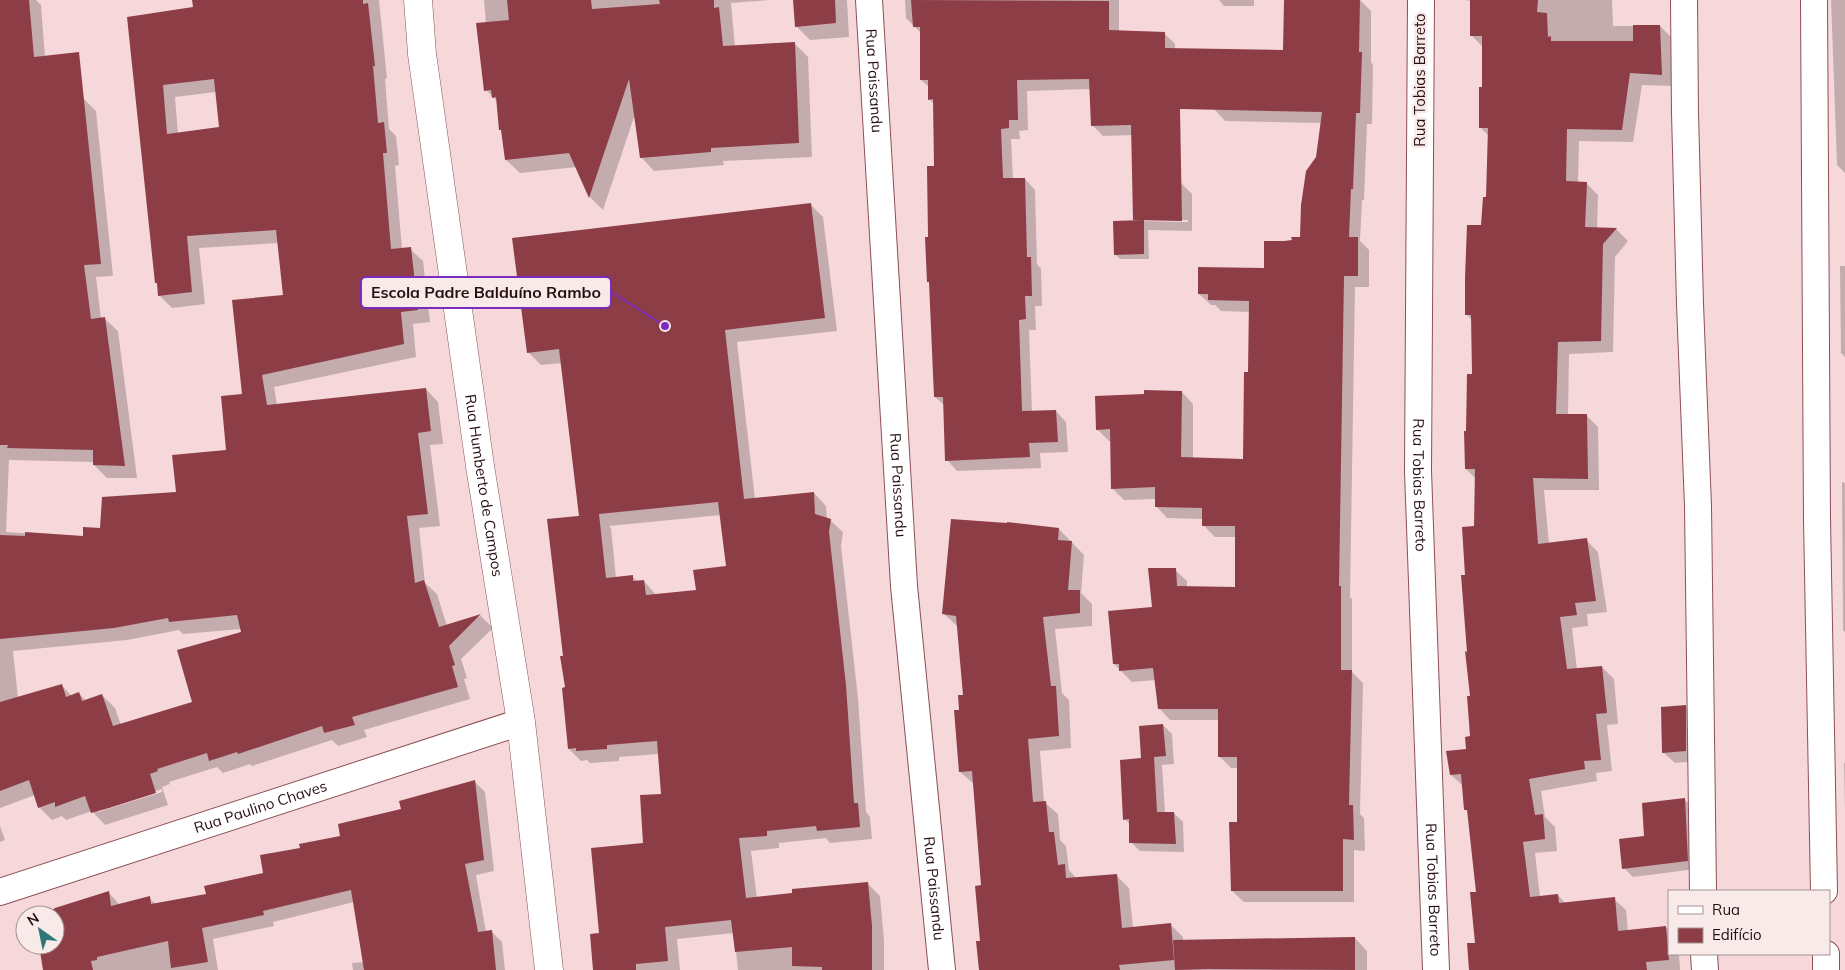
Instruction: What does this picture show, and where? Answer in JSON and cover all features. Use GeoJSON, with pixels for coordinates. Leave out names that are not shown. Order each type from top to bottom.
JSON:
{"type":"FeatureCollection","features":[{"type":"Feature","properties":{"kind":"street","name":"Rua Humberto de Campos"},"geometry":{"type":"LineString","coordinates":[[418,0],[422,54],[480,466],[521,722],[549,970]]}},
{"type":"Feature","properties":{"kind":"street","name":"Rua Paissandu"},"geometry":{"type":"LineString","coordinates":[[869,0],[904,586],[942,970]]}},
{"type":"Feature","properties":{"kind":"street","name":"Rua Tobias Barreto"},"geometry":{"type":"LineString","coordinates":[[1421,0],[1418,470],[1436,970]]}},
{"type":"Feature","properties":{"kind":"street"},"geometry":{"type":"LineString","coordinates":[[1684,0],[1690,304],[1698,506],[1703,890]]}},
{"type":"Feature","properties":{"kind":"street"},"geometry":{"type":"LineString","coordinates":[[1814,0],[1817,519],[1824,890]]}},
{"type":"Feature","properties":{"kind":"street","name":"Rua Paulino Chaves"},"geometry":{"type":"LineString","coordinates":[[0,892],[521,722]]}},
{"type":"Feature","properties":{"kind":"street"},"geometry":{"type":"LineString","coordinates":[[1704,955],[1704,970]]}},
{"type":"Feature","properties":{"kind":"street"},"geometry":{"type":"LineString","coordinates":[[1826,955],[1826,970]]}},
{"type":"Feature","properties":{"kind":"building"},"geometry":{"type":"Polygon","coordinates":[[[0,0],[29,0],[34,57],[79,52],[101,264],[84,265],[91,319],[105,317],[125,466],[93,465],[93,450],[7,448],[8,445],[0,445],[0,0]]]}},
{"type":"Feature","properties":{"kind":"building"},"geometry":{"type":"Polygon","coordinates":[[[192,0],[363,0],[363,4],[368,3],[375,66],[373,66],[378,123],[384,122],[387,153],[383,153],[391,249],[411,247],[418,310],[401,312],[404,344],[262,375],[267,405],[426,388],[431,431],[418,433],[428,514],[407,516],[415,583],[424,580],[439,627],[481,614],[449,646],[455,665],[452,666],[458,687],[352,717],[355,725],[324,733],[322,726],[238,754],[237,752],[209,761],[207,753],[157,769],[158,771],[150,774],[156,793],[109,808],[91,813],[85,796],[55,807],[55,802],[38,808],[29,780],[0,791],[0,702],[62,684],[66,697],[79,692],[82,701],[102,694],[113,726],[192,702],[177,650],[241,632],[237,615],[169,622],[168,618],[114,628],[0,639],[0,535],[25,536],[25,532],[83,536],[83,527],[100,528],[102,497],[176,492],[172,455],[226,450],[221,396],[242,394],[232,300],[283,295],[276,230],[187,236],[192,292],[158,296],[157,283],[155,283],[127,17],[193,7],[192,0]],[[214,79],[163,85],[167,134],[219,127],[214,79]]]}},
{"type":"Feature","properties":{"kind":"building"},"geometry":{"type":"Polygon","coordinates":[[[507,0],[591,0],[592,9],[660,4],[659,0],[714,0],[714,8],[719,7],[723,46],[795,42],[799,143],[711,148],[711,152],[640,158],[629,79],[589,198],[569,153],[505,160],[501,130],[499,130],[496,97],[492,98],[491,90],[484,91],[476,23],[509,20],[507,0]]]}},
{"type":"Feature","properties":{"kind":"building"},"geometry":{"type":"Polygon","coordinates":[[[793,0],[835,0],[836,23],[795,27],[793,0]]]}},
{"type":"Feature","properties":{"kind":"building"},"geometry":{"type":"Polygon","coordinates":[[[911,0],[1109,1],[1109,30],[1165,32],[1165,48],[1283,50],[1284,0],[1360,0],[1359,52],[1362,52],[1360,113],[1356,113],[1349,237],[1358,237],[1358,276],[1344,276],[1339,586],[1341,586],[1341,670],[1352,670],[1349,805],[1353,805],[1354,840],[1343,839],[1343,891],[1231,891],[1229,822],[1237,822],[1237,757],[1218,757],[1218,709],[1158,709],[1153,668],[1119,671],[1119,664],[1113,664],[1108,611],[1152,607],[1148,568],[1176,568],[1177,586],[1235,587],[1235,526],[1202,526],[1202,508],[1155,507],[1155,487],[1111,489],[1110,429],[1096,430],[1095,396],[1144,394],[1144,390],[1182,391],[1181,457],[1243,459],[1244,372],[1248,372],[1249,301],[1208,300],[1208,294],[1198,294],[1198,267],[1264,268],[1264,241],[1284,241],[1292,240],[1291,237],[1300,237],[1301,205],[1306,171],[1316,157],[1322,112],[1180,109],[1182,221],[1133,220],[1131,125],[1091,126],[1089,79],[1017,80],[1018,120],[1009,120],[1009,128],[1001,129],[1003,178],[1025,178],[1027,257],[1031,257],[1032,296],[1025,296],[1026,319],[1019,320],[1022,411],[1056,410],[1058,442],[1029,443],[1030,457],[945,461],[943,397],[934,397],[925,237],[928,237],[927,166],[934,166],[933,99],[928,100],[928,80],[920,80],[920,27],[913,27],[911,0]]]}},
{"type":"Feature","properties":{"kind":"building"},"geometry":{"type":"Polygon","coordinates":[[[1470,0],[1538,0],[1537,12],[1547,13],[1548,37],[1551,36],[1551,41],[1633,41],[1633,25],[1660,25],[1662,75],[1630,73],[1622,130],[1567,129],[1566,181],[1587,182],[1585,227],[1617,228],[1603,244],[1601,341],[1558,342],[1556,414],[1587,414],[1588,479],[1533,478],[1538,544],[1587,538],[1596,601],[1575,603],[1577,615],[1560,617],[1567,669],[1602,666],[1607,713],[1596,714],[1601,760],[1584,761],[1585,769],[1529,779],[1535,815],[1543,814],[1545,839],[1523,842],[1530,897],[1558,894],[1559,903],[1615,897],[1618,931],[1666,926],[1669,960],[1646,962],[1647,970],[1469,970],[1467,943],[1475,943],[1470,892],[1476,892],[1467,810],[1464,810],[1461,774],[1450,775],[1446,751],[1466,749],[1465,737],[1470,736],[1467,696],[1470,696],[1465,651],[1467,652],[1461,575],[1465,575],[1462,527],[1474,526],[1475,469],[1465,469],[1464,431],[1466,431],[1467,374],[1472,374],[1471,315],[1465,315],[1465,278],[1467,225],[1481,225],[1483,197],[1486,197],[1488,128],[1479,128],[1479,87],[1482,87],[1482,36],[1470,36],[1470,0]]]}},
{"type":"Feature","properties":{"kind":"building"},"geometry":{"type":"Polygon","coordinates":[[[811,203],[825,318],[725,330],[744,499],[814,492],[815,514],[831,519],[829,532],[846,685],[854,803],[858,803],[860,827],[817,831],[816,826],[767,831],[767,836],[739,838],[746,898],[792,893],[792,889],[868,882],[872,926],[872,970],[822,970],[822,967],[792,966],[792,947],[735,952],[731,920],[665,927],[668,961],[636,964],[636,970],[593,970],[590,934],[599,933],[591,848],[643,843],[640,795],[661,794],[657,741],[607,745],[607,749],[576,751],[576,748],[568,749],[562,688],[565,687],[560,656],[563,656],[547,519],[579,516],[559,349],[527,353],[512,238],[811,203]],[[718,502],[596,514],[599,514],[606,578],[633,575],[633,581],[644,580],[646,595],[696,590],[693,570],[726,566],[718,502]]]}},
{"type":"Feature","properties":{"kind":"building"},"geometry":{"type":"Polygon","coordinates":[[[1144,220],[1144,254],[1114,255],[1113,221],[1144,220]]]}},
{"type":"Feature","properties":{"kind":"building"},"geometry":{"type":"Polygon","coordinates":[[[951,519],[1007,522],[1059,528],[1058,540],[1072,541],[1068,590],[1080,590],[1080,613],[1043,617],[1051,686],[1056,686],[1059,736],[1028,739],[1033,802],[1046,801],[1049,832],[1054,832],[1058,865],[1065,864],[1066,878],[1117,874],[1122,928],[1171,923],[1174,960],[1119,965],[1120,970],[979,970],[976,941],[980,941],[975,886],[981,885],[972,771],[959,772],[954,710],[959,710],[958,695],[963,695],[956,616],[942,614],[951,519]]]}},
{"type":"Feature","properties":{"kind":"building"},"geometry":{"type":"Polygon","coordinates":[[[1686,705],[1686,751],[1662,753],[1661,707],[1686,705]]]}},
{"type":"Feature","properties":{"kind":"building"},"geometry":{"type":"Polygon","coordinates":[[[1163,724],[1166,756],[1154,757],[1157,812],[1174,812],[1176,844],[1129,843],[1129,819],[1123,820],[1120,760],[1141,758],[1139,726],[1163,724]]]}},
{"type":"Feature","properties":{"kind":"building"},"geometry":{"type":"Polygon","coordinates":[[[475,780],[484,860],[465,864],[478,932],[492,930],[496,970],[364,970],[351,890],[263,911],[264,915],[202,928],[208,962],[171,968],[168,941],[97,957],[97,960],[91,961],[93,970],[43,970],[41,955],[65,955],[65,905],[109,891],[111,906],[150,896],[151,904],[206,894],[204,886],[263,873],[260,855],[300,848],[299,844],[340,836],[338,824],[401,809],[399,801],[475,780]]]}},
{"type":"Feature","properties":{"kind":"building"},"geometry":{"type":"Polygon","coordinates":[[[1685,798],[1688,861],[1622,869],[1619,839],[1644,836],[1642,803],[1685,798]]]}},
{"type":"Feature","properties":{"kind":"building"},"geometry":{"type":"Polygon","coordinates":[[[1355,937],[1355,970],[1175,970],[1173,940],[1355,937]]]}},
{"type":"Feature","properties":{"kind":"place","name":"Escola Padre Balduíno Rambo"},"geometry":{"type":"Point","coordinates":[665,326]}}]}
